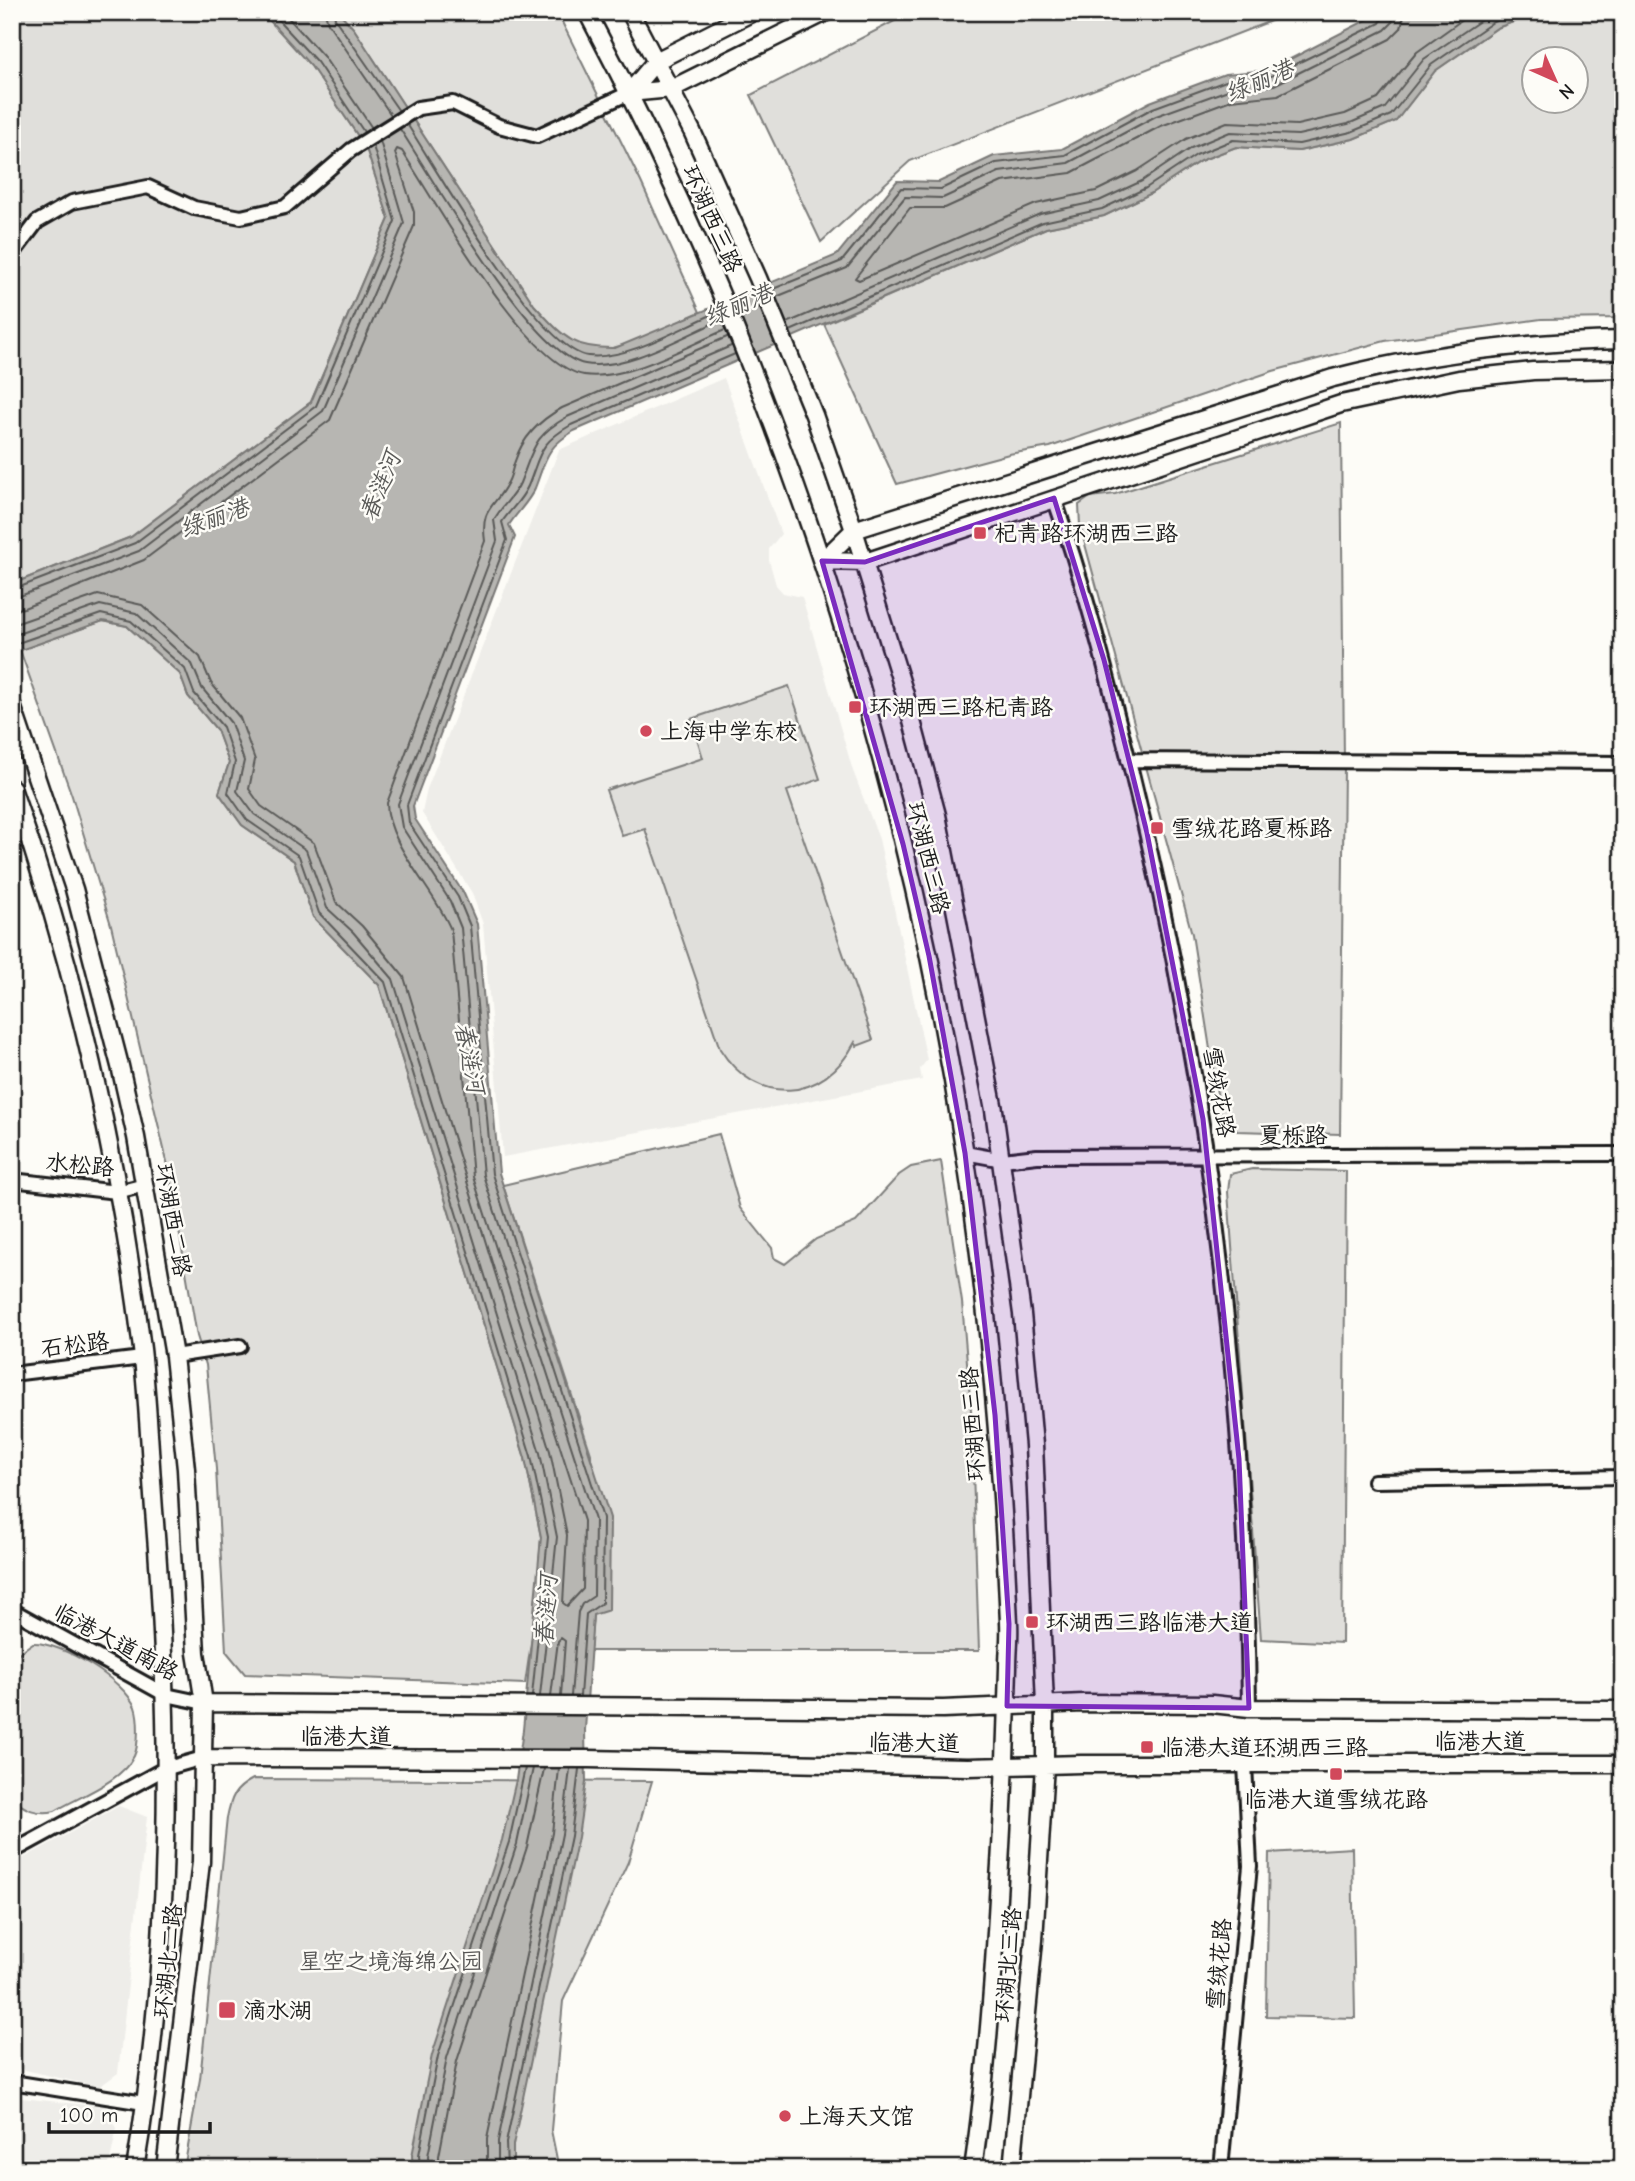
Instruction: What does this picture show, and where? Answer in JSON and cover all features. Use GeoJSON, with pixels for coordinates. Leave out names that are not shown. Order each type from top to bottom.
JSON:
{"type":"FeatureCollection","features":[{"type":"Feature","properties":{"kind":"main road","name":"环湖西三路"},"geometry":{"type":"LineString","coordinates":[[587,12],[629,93],[722,294],[749,361],[842,621],[903,844],[929,956],[965,1153],[987,1314],[1009,1624],[1006,1767]]}},
{"type":"Feature","properties":{"kind":"main road","name":"环湖西三路"},"geometry":{"type":"LineString","coordinates":[[631,12],[671,89],[787,346],[865,562],[937,815],[1003,1160],[1022,1314],[1034,1445],[1045,1765]]}},
{"type":"Feature","properties":{"kind":"main road"},"geometry":{"type":"LineString","coordinates":[[629,93],[656,61],[753,12]]}},
{"type":"Feature","properties":{"kind":"main road"},"geometry":{"type":"LineString","coordinates":[[629,93],[671,89],[826,12]]}},
{"type":"Feature","properties":{"kind":"main road"},"geometry":{"type":"LineString","coordinates":[[822,561],[854,530],[1257,401],[1389,363],[1474,349],[1623,340]]}},
{"type":"Feature","properties":{"kind":"main road"},"geometry":{"type":"LineString","coordinates":[[822,561],[865,562],[1278,423],[1407,389],[1460,379],[1533,372],[1623,369]]}},
{"type":"Feature","properties":{"kind":"main road","name":"环湖西二路"},"geometry":{"type":"LineString","coordinates":[[12,705],[78,901],[120,1066],[145,1185],[174,1356],[186,1469],[196,1653],[204,1703],[203,1758]]}},
{"type":"Feature","properties":{"kind":"main road"},"geometry":{"type":"LineString","coordinates":[[12,788],[47,897],[78,1016],[96,1087],[117,1192],[142,1358],[162,1611],[166,1695],[164,1769]]}},
{"type":"Feature","properties":{"kind":"main road","name":"临港大道"},"geometry":{"type":"LineString","coordinates":[[204,1703],[943,1709],[1045,1704],[1212,1704],[1249,1708],[1623,1710]]}},
{"type":"Feature","properties":{"kind":"main road","name":"临港大道"},"geometry":{"type":"LineString","coordinates":[[203,1758],[588,1759],[1006,1767],[1245,1763],[1623,1764]]}},
{"type":"Feature","properties":{"kind":"main road","name":"环湖北二路"},"geometry":{"type":"LineString","coordinates":[[165,2169],[201,1862],[203,1758]]}},
{"type":"Feature","properties":{"kind":"main road","name":"环湖北三路"},"geometry":{"type":"LineString","coordinates":[[1012,2169],[1034,1940],[1045,1765]]}},
{"type":"Feature","properties":{"kind":"main road","name":"环湖北三路"},"geometry":{"type":"LineString","coordinates":[[972,2169],[995,1952],[1006,1767]]}},
{"type":"Feature","properties":{"kind":"main road","name":"环湖北二路"},"geometry":{"type":"LineString","coordinates":[[135,2169],[162,1926],[167,1818],[164,1769]]}},
{"type":"Feature","properties":{"kind":"street"},"geometry":{"type":"LineString","coordinates":[[12,255],[37,222],[72,202],[148,187],[194,208],[242,217],[285,207],[361,144],[418,108],[453,103],[499,126],[537,136],[629,93]]}},
{"type":"Feature","properties":{"kind":"street","name":"雪绒花路"},"geometry":{"type":"LineString","coordinates":[[1054,498],[1104,660],[1170,936],[1209,1156],[1238,1446],[1249,1708]]}},
{"type":"Feature","properties":{"kind":"street"},"geometry":{"type":"LineString","coordinates":[[1128,760],[1623,763]]}},
{"type":"Feature","properties":{"kind":"street","name":"夏栎路"},"geometry":{"type":"LineString","coordinates":[[965,1153],[1003,1160],[1037,1156],[1623,1154]]}},
{"type":"Feature","properties":{"kind":"street","name":"水松路"},"geometry":{"type":"LineString","coordinates":[[12,1180],[117,1192],[145,1185]]}},
{"type":"Feature","properties":{"kind":"street"},"geometry":{"type":"LineString","coordinates":[[174,1356],[240,1346]]}},
{"type":"Feature","properties":{"kind":"street","name":"石松路"},"geometry":{"type":"LineString","coordinates":[[12,1374],[142,1358]]}},
{"type":"Feature","properties":{"kind":"street"},"geometry":{"type":"LineString","coordinates":[[1374,1481],[1623,1477]]}},
{"type":"Feature","properties":{"kind":"street","name":"临港大道南路"},"geometry":{"type":"LineString","coordinates":[[12,1610],[166,1695],[204,1703]]}},
{"type":"Feature","properties":{"kind":"street"},"geometry":{"type":"LineString","coordinates":[[12,1852],[164,1769],[203,1758]]}},
{"type":"Feature","properties":{"kind":"street","name":"雪绒花路"},"geometry":{"type":"LineString","coordinates":[[1221,2169],[1250,1867],[1245,1763]]}},
{"type":"Feature","properties":{"kind":"street"},"geometry":{"type":"LineString","coordinates":[[12,2082],[144,2102]]}},
{"type":"Feature","properties":{"kind":"highlighted area"},"geometry":{"type":"Polygon","coordinates":[[[1054,498],[1104,660],[1147,833],[1203,1119],[1239,1459],[1249,1708],[1007,1706],[1009,1624],[995,1415],[965,1153],[929,956],[903,844],[822,561],[865,562],[1054,498]]]}},
{"type":"Feature","properties":{"kind":"shaded area","name":"上海中学东校"},"geometry":{"type":"Polygon","coordinates":[[[724,378],[781,534],[769,549],[776,585],[783,593],[802,597],[853,771],[879,839],[927,1060],[920,1069],[922,1080],[503,1157],[483,924],[472,893],[422,813],[427,789],[559,450],[724,378]]]}},
{"type":"Feature","properties":{"kind":"shaded area"},"geometry":{"type":"Polygon","coordinates":[[[119,1806],[147,1817],[118,2073],[99,2087],[12,2067],[12,1900],[18,1861],[119,1806]]]}},
{"type":"Feature","properties":{"kind":"shaded area"},"geometry":{"type":"Polygon","coordinates":[[[12,2097],[105,2107],[117,2128],[108,2169],[12,2169],[12,2097]]]}},
{"type":"Feature","properties":{"kind":"green space"},"geometry":{"type":"Polygon","coordinates":[[[12,12],[262,12],[311,66],[366,148],[389,219],[311,402],[131,537],[12,584],[12,12]]]}},
{"type":"Feature","properties":{"kind":"green space"},"geometry":{"type":"Polygon","coordinates":[[[339,12],[557,12],[641,182],[700,312],[645,337],[601,350],[588,349],[565,337],[534,305],[354,29],[339,12]]]}},
{"type":"Feature","properties":{"kind":"green space"},"geometry":{"type":"Polygon","coordinates":[[[912,12],[1294,12],[910,161],[821,242],[751,95],[912,12]]]}},
{"type":"Feature","properties":{"kind":"green space"},"geometry":{"type":"Polygon","coordinates":[[[1540,12],[1623,12],[1623,318],[1541,319],[1385,341],[1273,371],[1050,447],[1009,454],[897,484],[824,324],[1046,228],[1104,216],[1150,194],[1200,161],[1236,147],[1299,151],[1353,139],[1396,121],[1435,71],[1497,28],[1540,12]]]}},
{"type":"Feature","properties":{"kind":"green space"},"geometry":{"type":"Polygon","coordinates":[[[1341,423],[1344,765],[1340,1134],[1237,1131],[1220,1113],[1192,934],[1080,526],[1079,505],[1090,497],[1115,494],[1341,423]]]}},
{"type":"Feature","properties":{"kind":"green space"},"geometry":{"type":"Polygon","coordinates":[[[103,621],[127,626],[180,674],[188,696],[217,730],[229,763],[219,793],[242,825],[294,861],[313,917],[379,985],[525,1458],[541,1537],[536,1609],[525,1684],[245,1674],[226,1651],[216,1469],[206,1365],[197,1336],[168,1166],[111,925],[72,796],[20,650],[103,621]]]}},
{"type":"Feature","properties":{"kind":"green space"},"geometry":{"type":"Polygon","coordinates":[[[789,686],[820,779],[787,791],[873,1040],[857,1046],[855,1042],[842,1062],[826,1077],[808,1086],[789,1090],[770,1088],[752,1081],[735,1068],[720,1049],[645,829],[622,836],[606,790],[703,758],[691,719],[789,686]]]}},
{"type":"Feature","properties":{"kind":"green space"},"geometry":{"type":"Polygon","coordinates":[[[719,1134],[740,1208],[772,1248],[774,1258],[785,1264],[816,1239],[856,1222],[899,1175],[911,1167],[941,1161],[962,1302],[971,1410],[979,1651],[590,1651],[593,1615],[591,1454],[503,1185],[719,1134]]]}},
{"type":"Feature","properties":{"kind":"green space"},"geometry":{"type":"Polygon","coordinates":[[[1252,1169],[1346,1171],[1342,1643],[1261,1639],[1228,1192],[1230,1174],[1252,1169]]]}},
{"type":"Feature","properties":{"kind":"green space"},"geometry":{"type":"Polygon","coordinates":[[[33,1643],[45,1644],[75,1656],[105,1675],[129,1696],[137,1718],[137,1746],[128,1765],[99,1788],[49,1812],[26,1808],[12,1797],[13,1664],[16,1655],[33,1643]]]}},
{"type":"Feature","properties":{"kind":"green space","name":"星空之境海绵公园"},"geometry":{"type":"Polygon","coordinates":[[[253,1779],[652,1781],[628,1862],[563,2001],[551,2130],[559,2169],[184,2169],[200,2079],[227,1818],[234,1794],[253,1779]]]}},
{"type":"Feature","properties":{"kind":"green space"},"geometry":{"type":"Polygon","coordinates":[[[1352,1848],[1355,2018],[1266,2016],[1269,1853],[1352,1848]]]}},
{"type":"Feature","properties":{"kind":"water"},"geometry":{"type":"Polygon","coordinates":[[[262,12],[339,12],[354,29],[534,305],[561,332],[578,343],[615,348],[837,255],[897,181],[939,182],[994,156],[1062,149],[1150,102],[1225,74],[1269,70],[1382,12],[1540,12],[1497,28],[1435,71],[1396,121],[1353,139],[1299,151],[1236,147],[1200,161],[1150,194],[1104,216],[1046,228],[574,431],[552,449],[532,493],[509,525],[515,537],[413,806],[415,819],[464,894],[477,924],[499,1173],[610,1518],[609,1610],[593,1615],[585,1730],[586,1782],[578,1837],[513,2145],[513,2169],[413,2169],[412,2156],[432,2055],[502,1840],[516,1780],[541,1537],[525,1458],[379,985],[313,917],[294,861],[242,825],[219,793],[229,763],[217,730],[188,696],[180,674],[127,626],[103,621],[12,653],[12,584],[131,537],[311,402],[389,219],[366,148],[311,66],[262,12]]]}},
{"type":"Feature","properties":{"kind":"place","name":"杞青路环湖西三路"},"geometry":{"type":"Point","coordinates":[980,533]}},
{"type":"Feature","properties":{"kind":"place","name":"环湖西三路杞青路"},"geometry":{"type":"Point","coordinates":[855,707]}},
{"type":"Feature","properties":{"kind":"place","name":"上海中学东校"},"geometry":{"type":"Point","coordinates":[646,731]}},
{"type":"Feature","properties":{"kind":"place","name":"雪绒花路夏栎路"},"geometry":{"type":"Point","coordinates":[1157,828]}},
{"type":"Feature","properties":{"kind":"place","name":"环湖西三路临港大道"},"geometry":{"type":"Point","coordinates":[1032,1622]}},
{"type":"Feature","properties":{"kind":"place","name":"临港大道环湖西三路"},"geometry":{"type":"Point","coordinates":[1147,1747]}},
{"type":"Feature","properties":{"kind":"place","name":"临港大道雪绒花路"},"geometry":{"type":"Point","coordinates":[1336,1774]}},
{"type":"Feature","properties":{"kind":"place","name":"滴水湖"},"geometry":{"type":"Point","coordinates":[227,2010]}},
{"type":"Feature","properties":{"kind":"place","name":"上海天文馆"},"geometry":{"type":"Point","coordinates":[785,2116]}},
{"type":"Feature","properties":{"kind":"water label","name":"绿丽港"},"geometry":{"type":"Point","coordinates":[1259,81]}},
{"type":"Feature","properties":{"kind":"water label","name":"绿丽港"},"geometry":{"type":"Point","coordinates":[738,305]}},
{"type":"Feature","properties":{"kind":"water label","name":"春涟河"},"geometry":{"type":"Point","coordinates":[380,486]}},
{"type":"Feature","properties":{"kind":"water label","name":"绿丽港"},"geometry":{"type":"Point","coordinates":[214,518]}},
{"type":"Feature","properties":{"kind":"water label","name":"春涟河"},"geometry":{"type":"Point","coordinates":[470,1058]}},
{"type":"Feature","properties":{"kind":"water label","name":"春涟河"},"geometry":{"type":"Point","coordinates":[546,1610]}}]}
